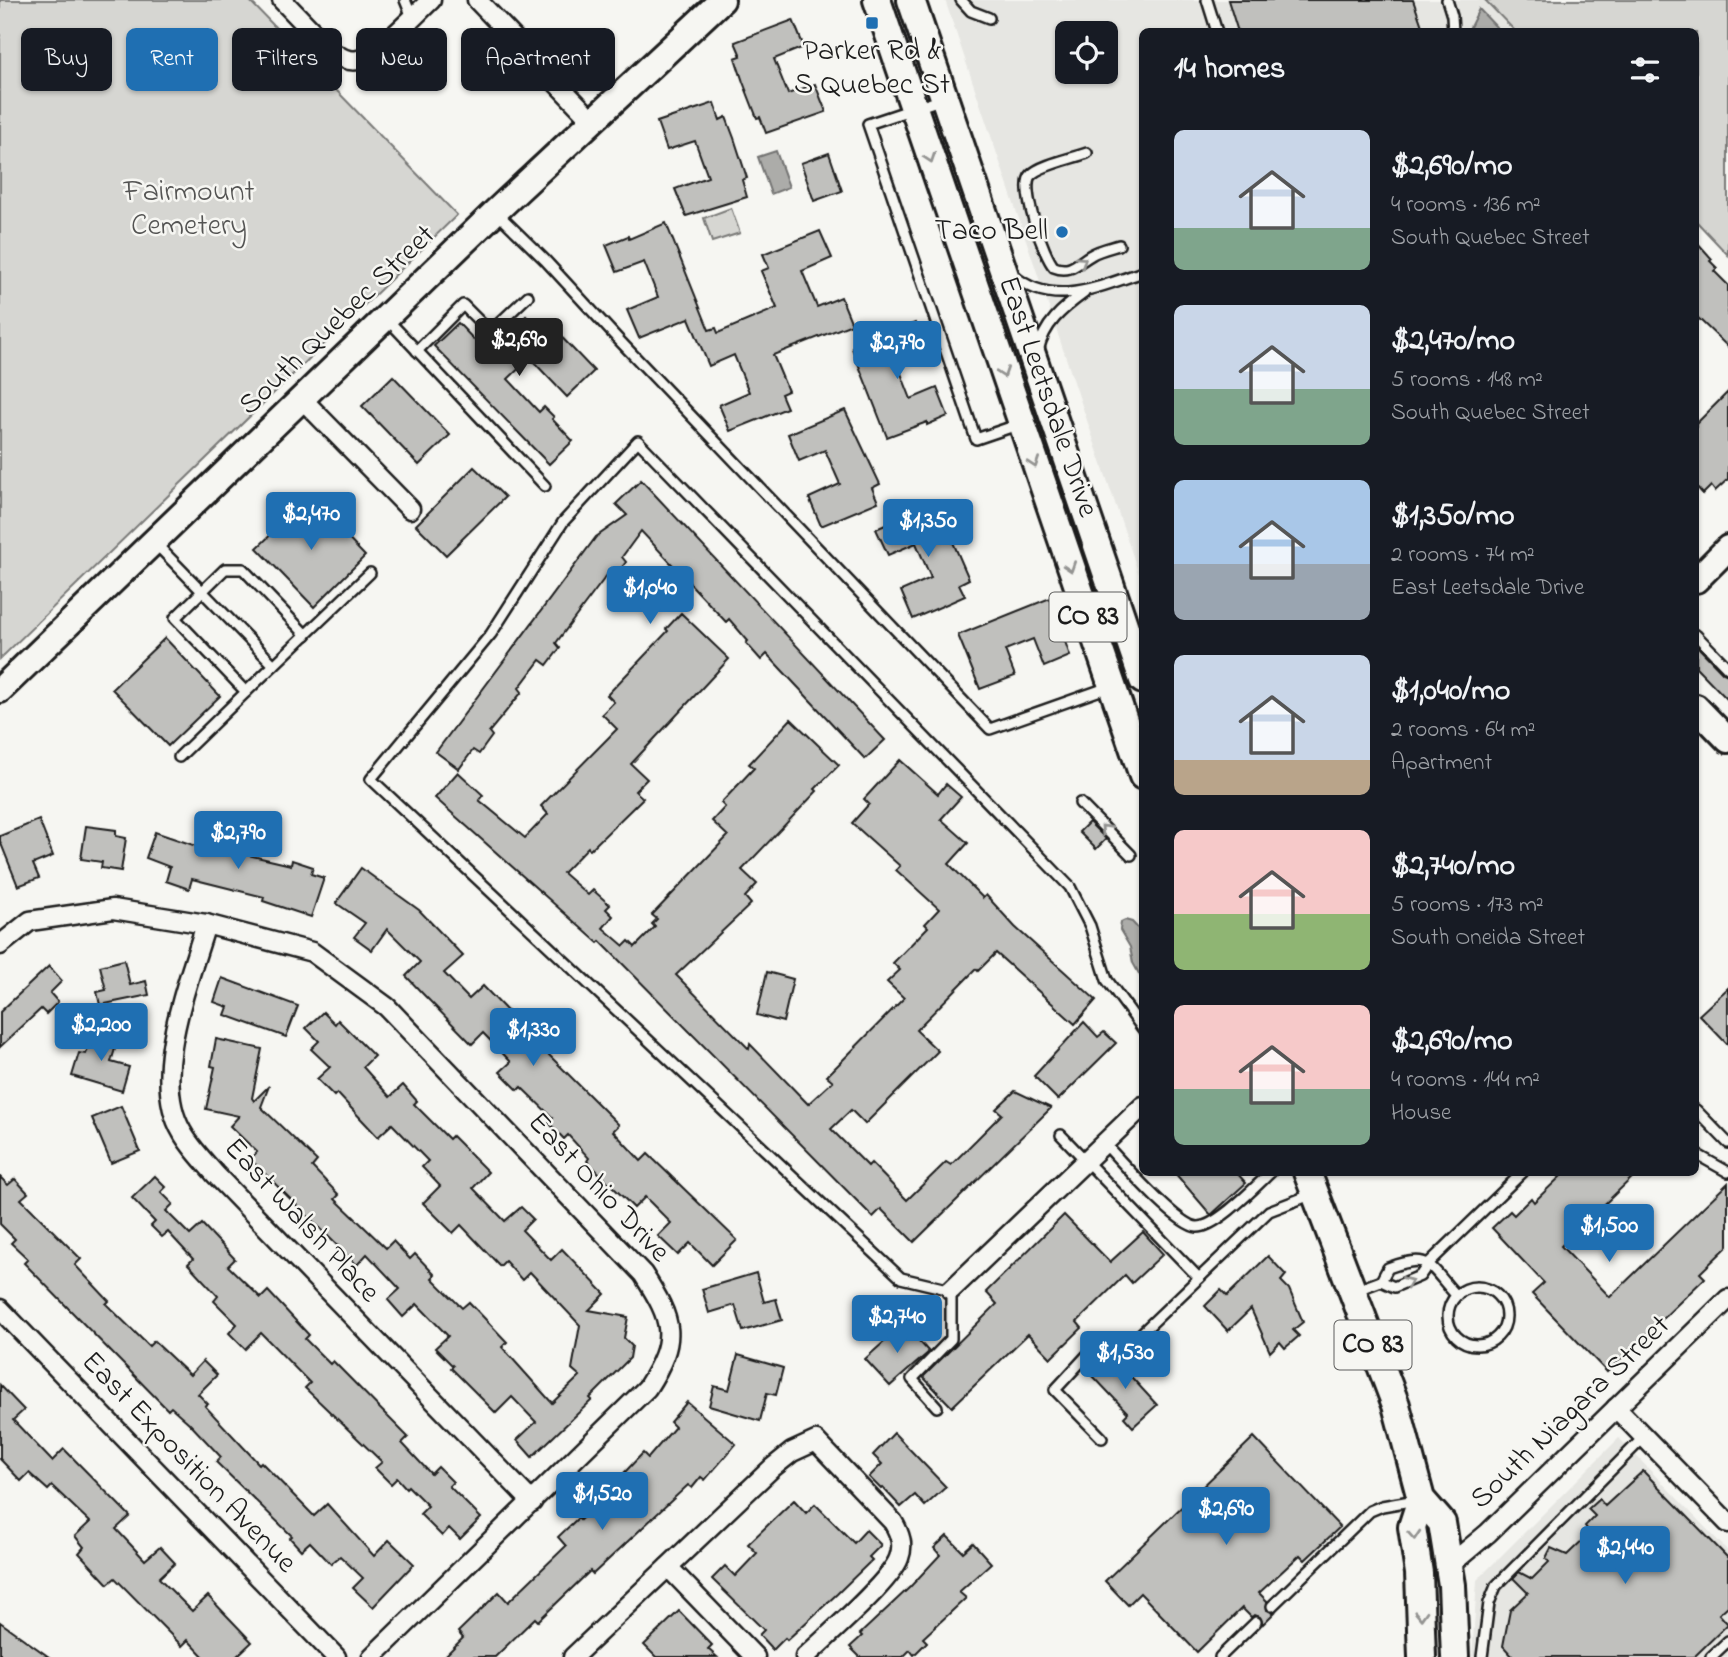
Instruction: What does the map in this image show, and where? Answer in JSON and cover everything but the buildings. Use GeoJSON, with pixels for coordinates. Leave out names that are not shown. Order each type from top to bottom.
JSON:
{"type":"FeatureCollection","features":[{"type":"Feature","properties":{"kind":"main road","name":"South Quebec Street"},"geometry":{"type":"LineString","coordinates":[[0,690],[495,212],[722,0]]}},
{"type":"Feature","properties":{"kind":"main road","name":"East Leetsdale Drive"},"geometry":{"type":"LineString","coordinates":[[877,0],[1139,764]]}},
{"type":"Feature","properties":{"kind":"main road","name":"East Leetsdale Drive"},"geometry":{"type":"LineString","coordinates":[[911,0],[1139,667]]}},
{"type":"Feature","properties":{"kind":"main road"},"geometry":{"type":"LineString","coordinates":[[1699,577],[1728,548]]}},
{"type":"Feature","properties":{"kind":"main road"},"geometry":{"type":"LineString","coordinates":[[1699,710],[1728,740]]}},
{"type":"Feature","properties":{"kind":"main road","name":"CO 83"},"geometry":{"type":"LineString","coordinates":[[1311,1183],[1396,1405],[1421,1499],[1442,1522],[1452,1585],[1455,1657]]}},
{"type":"Feature","properties":{"kind":"main road","name":"CO 83"},"geometry":{"type":"LineString","coordinates":[[1421,1499],[1412,1527],[1419,1573],[1422,1657]]}},
{"type":"Feature","properties":{"kind":"street"},"geometry":{"type":"LineString","coordinates":[[290,3],[332,51],[341,58],[358,61],[374,52],[409,8],[431,0]]}},
{"type":"Feature","properties":{"kind":"street"},"geometry":{"type":"LineString","coordinates":[[477,0],[593,121]]}},
{"type":"Feature","properties":{"kind":"street"},"geometry":{"type":"LineString","coordinates":[[302,399],[411,509]]}},
{"type":"Feature","properties":{"kind":"street","name":"East Ohio Drive"},"geometry":{"type":"LineString","coordinates":[[0,945],[30,921],[113,909],[206,924],[312,952],[387,1007],[643,1273],[668,1317],[667,1351],[661,1366],[648,1388],[532,1502]]}},
{"type":"Feature","properties":{"kind":"street","name":"East Walsh Place"},"geometry":{"type":"LineString","coordinates":[[206,924],[176,1027],[168,1065],[170,1102],[181,1132],[215,1174],[532,1502]]}},
{"type":"Feature","properties":{"kind":"street"},"geometry":{"type":"LineString","coordinates":[[951,1290],[1139,1110]]}},
{"type":"Feature","properties":{"kind":"street","name":"South Niagara Street"},"geometry":{"type":"LineString","coordinates":[[1448,1560],[1457,1559],[1480,1541],[1728,1299]]}},
{"type":"Feature","properties":{"kind":"street","name":"East Exposition Avenue"},"geometry":{"type":"LineString","coordinates":[[0,1309],[336,1657]]}},
{"type":"Feature","properties":{"kind":"street"},"geometry":{"type":"LineString","coordinates":[[1616,1408],[1728,1523]]}},
{"type":"Feature","properties":{"kind":"street"},"geometry":{"type":"LineString","coordinates":[[573,1657],[772,1468],[792,1451],[816,1441],[893,1522],[900,1533],[902,1546],[895,1567],[805,1657]]}},
{"type":"Feature","properties":{"kind":"street"},"geometry":{"type":"LineString","coordinates":[[372,1657],[532,1502]]}},
{"type":"Feature","properties":{"kind":"street"},"geometry":{"type":"LineString","coordinates":[[668,1567],[755,1657]]}},
{"type":"Feature","properties":{"kind":"lane"},"geometry":{"type":"LineString","coordinates":[[961,0],[971,11],[989,18]]}},
{"type":"Feature","properties":{"kind":"lane"},"geometry":{"type":"LineString","coordinates":[[1207,0],[1216,28]]}},
{"type":"Feature","properties":{"kind":"lane"},"geometry":{"type":"LineString","coordinates":[[1447,0],[1453,28]]}},
{"type":"Feature","properties":{"kind":"lane"},"geometry":{"type":"LineString","coordinates":[[945,98],[868,124],[976,439],[1021,424]]}},
{"type":"Feature","properties":{"kind":"lane"},"geometry":{"type":"LineString","coordinates":[[1087,153],[1036,171],[1027,179],[1029,200],[1047,256],[1055,267],[1065,270],[1076,266],[1094,253],[1119,245]]}},
{"type":"Feature","properties":{"kind":"lane"},"geometry":{"type":"LineString","coordinates":[[495,212],[545,260],[990,729],[1112,686]]}},
{"type":"Feature","properties":{"kind":"lane"},"geometry":{"type":"LineString","coordinates":[[997,253],[1012,274],[1030,288],[1052,293],[1085,292],[1139,273]]}},
{"type":"Feature","properties":{"kind":"lane"},"geometry":{"type":"LineString","coordinates":[[1036,369],[1040,343],[1049,324],[1085,292]]}},
{"type":"Feature","properties":{"kind":"lane"},"geometry":{"type":"LineString","coordinates":[[417,351],[463,305],[491,332],[528,296]]}},
{"type":"Feature","properties":{"kind":"lane"},"geometry":{"type":"LineString","coordinates":[[386,318],[545,486]]}},
{"type":"Feature","properties":{"kind":"lane"},"geometry":{"type":"LineString","coordinates":[[937,1407],[912,1379],[951,1339],[951,1290],[901,1278],[371,779],[491,634],[564,522],[638,440],[1070,887],[1090,926],[1107,980],[1139,1023]]}},
{"type":"Feature","properties":{"kind":"lane"},"geometry":{"type":"LineString","coordinates":[[153,542],[274,665]]}},
{"type":"Feature","properties":{"kind":"lane"},"geometry":{"type":"LineString","coordinates":[[246,692],[175,618],[225,569],[243,569],[306,635]]}},
{"type":"Feature","properties":{"kind":"lane"},"geometry":{"type":"LineString","coordinates":[[178,757],[370,573]]}},
{"type":"Feature","properties":{"kind":"lane"},"geometry":{"type":"LineString","coordinates":[[1699,638],[1728,668]]}},
{"type":"Feature","properties":{"kind":"lane"},"geometry":{"type":"LineString","coordinates":[[1080,803],[1131,855]]}},
{"type":"Feature","properties":{"kind":"lane"},"geometry":{"type":"LineString","coordinates":[[1699,1113],[1728,1143]]}},
{"type":"Feature","properties":{"kind":"lane"},"geometry":{"type":"LineString","coordinates":[[1061,1135],[1199,1278]]}},
{"type":"Feature","properties":{"kind":"lane"},"geometry":{"type":"LineString","coordinates":[[1104,1143],[1180,1221],[1197,1227],[1215,1221],[1266,1176]]}},
{"type":"Feature","properties":{"kind":"lane"},"geometry":{"type":"LineString","coordinates":[[1699,1156],[1728,1172]]}},
{"type":"Feature","properties":{"kind":"lane"},"geometry":{"type":"LineString","coordinates":[[1381,1280],[1394,1287],[1420,1276],[1429,1263],[1519,1176]]}},
{"type":"Feature","properties":{"kind":"lane"},"geometry":{"type":"LineString","coordinates":[[1102,1438],[1055,1390],[1091,1352],[1128,1346],[1269,1211],[1311,1183]]}},
{"type":"Feature","properties":{"kind":"lane"},"geometry":{"type":"LineString","coordinates":[[1352,1291],[1381,1280],[1385,1271],[1413,1260],[1429,1263],[1456,1295]]}},
{"type":"Feature","properties":{"kind":"lane"},"geometry":{"type":"LineString","coordinates":[[1469,1288],[1480,1288],[1498,1297],[1506,1316],[1502,1330],[1496,1338],[1476,1345],[1457,1338],[1450,1327],[1448,1314],[1456,1295],[1469,1288]]}},
{"type":"Feature","properties":{"kind":"lane"},"geometry":{"type":"LineString","coordinates":[[1482,1657],[1489,1603],[1496,1586],[1644,1437]]}},
{"type":"Feature","properties":{"kind":"lane"},"geometry":{"type":"LineString","coordinates":[[1272,1606],[1370,1511],[1382,1506],[1421,1499]]}},
{"type":"Feature","properties":{"kind":"lane"},"geometry":{"type":"LineString","coordinates":[[1220,1657],[1255,1622]]}},
{"type":"Feature","properties":{"kind":"lane"},"geometry":{"type":"LineString","coordinates":[[1711,1657],[1728,1641]]}},
{"type":"Feature","properties":{"kind":"shaded area"},"geometry":{"type":"Polygon","coordinates":[[[945,0],[1485,0],[1512,28],[1139,28],[1139,574],[945,0]]]}},
{"type":"Feature","properties":{"kind":"shaded area"},"geometry":{"type":"Polygon","coordinates":[[[1479,9],[1497,28],[1470,28],[1479,9]]]}},
{"type":"Feature","properties":{"kind":"shaded area"},"geometry":{"type":"Polygon","coordinates":[[[776,151],[789,187],[771,194],[758,157],[776,151]]]}},
{"type":"Feature","properties":{"kind":"shaded area"},"geometry":{"type":"Polygon","coordinates":[[[1121,922],[1132,922],[1139,930],[1139,974],[1133,963],[1130,947],[1120,930],[1121,922]]]}},
{"type":"Feature","properties":{"kind":"shaded area"},"geometry":{"type":"Polygon","coordinates":[[[1619,1438],[1728,1551],[1728,1657],[1472,1657],[1477,1580],[1619,1438]]]}},
{"type":"Feature","properties":{"kind":"green space","name":"Fairmount Cemetery"},"geometry":{"type":"Polygon","coordinates":[[[0,0],[249,0],[276,28],[232,28],[232,91],[337,91],[457,215],[0,659],[0,0]]]}},
{"type":"Feature","properties":{"kind":"green space"},"geometry":{"type":"Polygon","coordinates":[[[1485,0],[1728,0],[1728,255],[1699,224],[1699,28],[1512,28],[1485,0]]]}},
{"type":"Feature","properties":{"kind":"green space"},"geometry":{"type":"Polygon","coordinates":[[[731,208],[740,233],[712,242],[704,218],[731,208]]]}},
{"type":"Feature","properties":{"kind":"place","name":"Parker Rd & S Quebec St"},"geometry":{"type":"Point","coordinates":[872,23]}},
{"type":"Feature","properties":{"kind":"place","name":"Taco Bell"},"geometry":{"type":"Point","coordinates":[1062,232]}}]}
